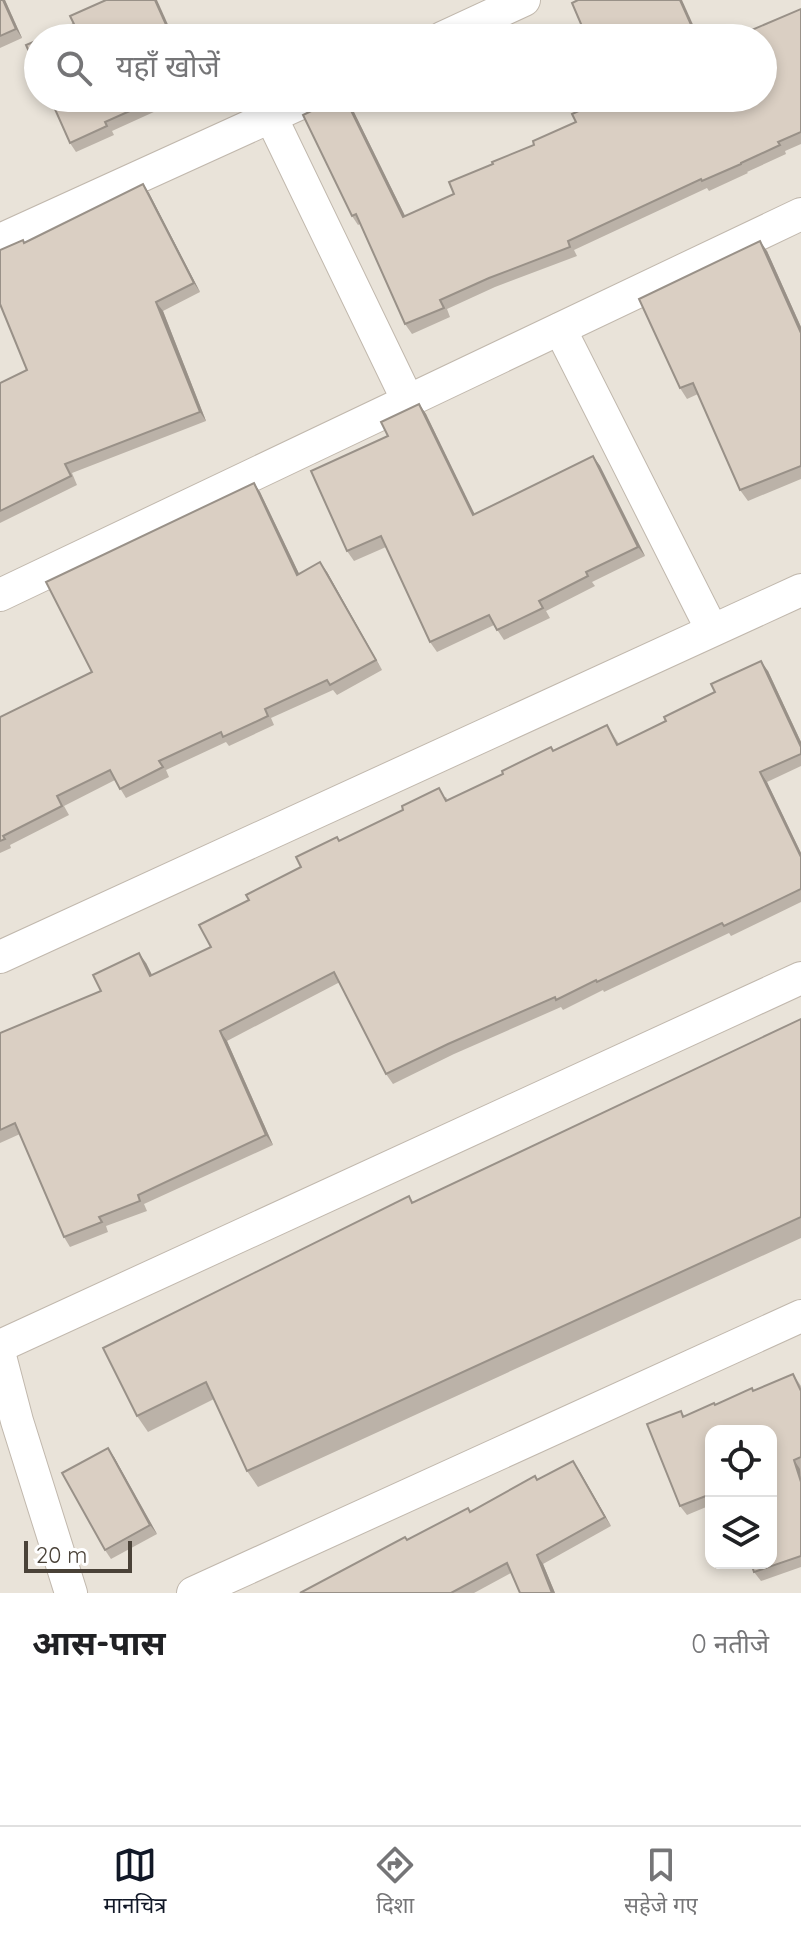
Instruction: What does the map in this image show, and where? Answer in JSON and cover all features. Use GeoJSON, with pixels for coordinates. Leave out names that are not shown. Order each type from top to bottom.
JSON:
{"type":"FeatureCollection","features":[{"type":"Feature","properties":{"kind":"street"},"geometry":{"type":"LineString","coordinates":[[470,24],[514,2]]}},
{"type":"Feature","properties":{"kind":"street"},"geometry":{"type":"LineString","coordinates":[[0,240],[282,112]]}},
{"type":"Feature","properties":{"kind":"street"},"geometry":{"type":"LineString","coordinates":[[271,117],[408,401]]}},
{"type":"Feature","properties":{"kind":"street"},"geometry":{"type":"LineString","coordinates":[[0,595],[801,214]]}},
{"type":"Feature","properties":{"kind":"street"},"geometry":{"type":"LineString","coordinates":[[560,329],[712,630]]}},
{"type":"Feature","properties":{"kind":"street"},"geometry":{"type":"LineString","coordinates":[[0,957],[801,590]]}},
{"type":"Feature","properties":{"kind":"street"},"geometry":{"type":"LineString","coordinates":[[0,1346],[801,978]]}},
{"type":"Feature","properties":{"kind":"street"},"geometry":{"type":"LineString","coordinates":[[193,1593],[801,1316]]}},
{"type":"Feature","properties":{"kind":"street"},"geometry":{"type":"LineString","coordinates":[[0,1356],[71,1593]]}},
{"type":"Feature","properties":{"kind":"shaded area"},"geometry":{"type":"Polygon","coordinates":[[[0,0],[801,0],[801,1593],[0,1593],[0,0]]]}},
{"type":"Feature","properties":{"kind":"building"},"geometry":{"type":"Polygon","coordinates":[[[0,0],[3,0],[16,29],[0,36],[0,0]]]}},
{"type":"Feature","properties":{"kind":"building"},"geometry":{"type":"Polygon","coordinates":[[[106,0],[155,0],[166,24],[74,24],[70,16],[106,0]]]}},
{"type":"Feature","properties":{"kind":"building"},"geometry":{"type":"Polygon","coordinates":[[[578,0],[680,0],[691,24],[581,24],[572,3],[578,0]]]}},
{"type":"Feature","properties":{"kind":"building"},"geometry":{"type":"Polygon","coordinates":[[[801,9],[801,132],[741,164],[701,179],[568,241],[570,247],[440,300],[444,308],[405,324],[356,214],[352,216],[303,115],[309,112],[352,112],[403,217],[454,194],[449,182],[534,145],[533,141],[576,122],[572,114],[576,112],[777,112],[777,24],[766,24],[801,9]]]}},
{"type":"Feature","properties":{"kind":"building"},"geometry":{"type":"Polygon","coordinates":[[[56,112],[128,112],[105,122],[107,126],[70,143],[56,112]]]}},
{"type":"Feature","properties":{"kind":"building"},"geometry":{"type":"Polygon","coordinates":[[[143,184],[194,283],[156,302],[200,412],[65,464],[71,476],[0,511],[0,383],[27,370],[0,304],[0,250],[23,240],[24,243],[143,184]]]}},
{"type":"Feature","properties":{"kind":"building"},"geometry":{"type":"Polygon","coordinates":[[[760,241],[801,333],[801,466],[740,490],[693,383],[680,388],[639,299],[760,241]]]}},
{"type":"Feature","properties":{"kind":"building"},"geometry":{"type":"Polygon","coordinates":[[[419,404],[473,515],[593,456],[638,547],[586,572],[588,576],[539,601],[543,608],[497,630],[489,615],[430,642],[381,536],[347,551],[311,471],[388,436],[381,422],[419,404]]]}},
{"type":"Feature","properties":{"kind":"building"},"geometry":{"type":"Polygon","coordinates":[[[254,483],[297,575],[320,562],[376,660],[330,685],[327,680],[265,709],[268,716],[223,737],[221,732],[159,761],[163,767],[120,789],[110,770],[57,796],[62,806],[3,836],[5,839],[0,841],[0,717],[92,672],[46,582],[254,483]]]}},
{"type":"Feature","properties":{"kind":"building"},"geometry":{"type":"Polygon","coordinates":[[[761,661],[801,747],[801,754],[760,772],[801,857],[801,889],[724,926],[722,923],[597,982],[556,1000],[555,997],[386,1074],[334,972],[220,1031],[266,1135],[138,1195],[140,1201],[99,1217],[102,1222],[64,1237],[15,1123],[0,1130],[0,1033],[101,991],[93,975],[139,953],[150,976],[211,947],[199,925],[249,900],[246,895],[301,867],[296,857],[337,837],[339,841],[403,810],[402,806],[439,788],[446,801],[551,747],[553,751],[607,725],[617,745],[715,692],[711,684],[761,661]]]}},
{"type":"Feature","properties":{"kind":"building"},"geometry":{"type":"Polygon","coordinates":[[[801,1019],[801,1217],[247,1471],[206,1382],[137,1416],[103,1348],[409,1196],[412,1203],[801,1019]]]}},
{"type":"Feature","properties":{"kind":"building"},"geometry":{"type":"Polygon","coordinates":[[[793,1374],[801,1391],[801,1457],[794,1460],[801,1482],[801,1556],[777,1564],[777,1425],[705,1425],[705,1496],[680,1506],[647,1424],[681,1411],[683,1417],[752,1388],[753,1391],[793,1374]]]}},
{"type":"Feature","properties":{"kind":"building"},"geometry":{"type":"Polygon","coordinates":[[[108,1448],[150,1525],[105,1550],[62,1473],[108,1448]]]}},
{"type":"Feature","properties":{"kind":"building"},"geometry":{"type":"Polygon","coordinates":[[[573,1461],[605,1517],[537,1555],[552,1593],[520,1593],[507,1563],[451,1593],[300,1593],[405,1537],[407,1540],[468,1508],[470,1512],[535,1476],[537,1480],[573,1461]]]}}]}
